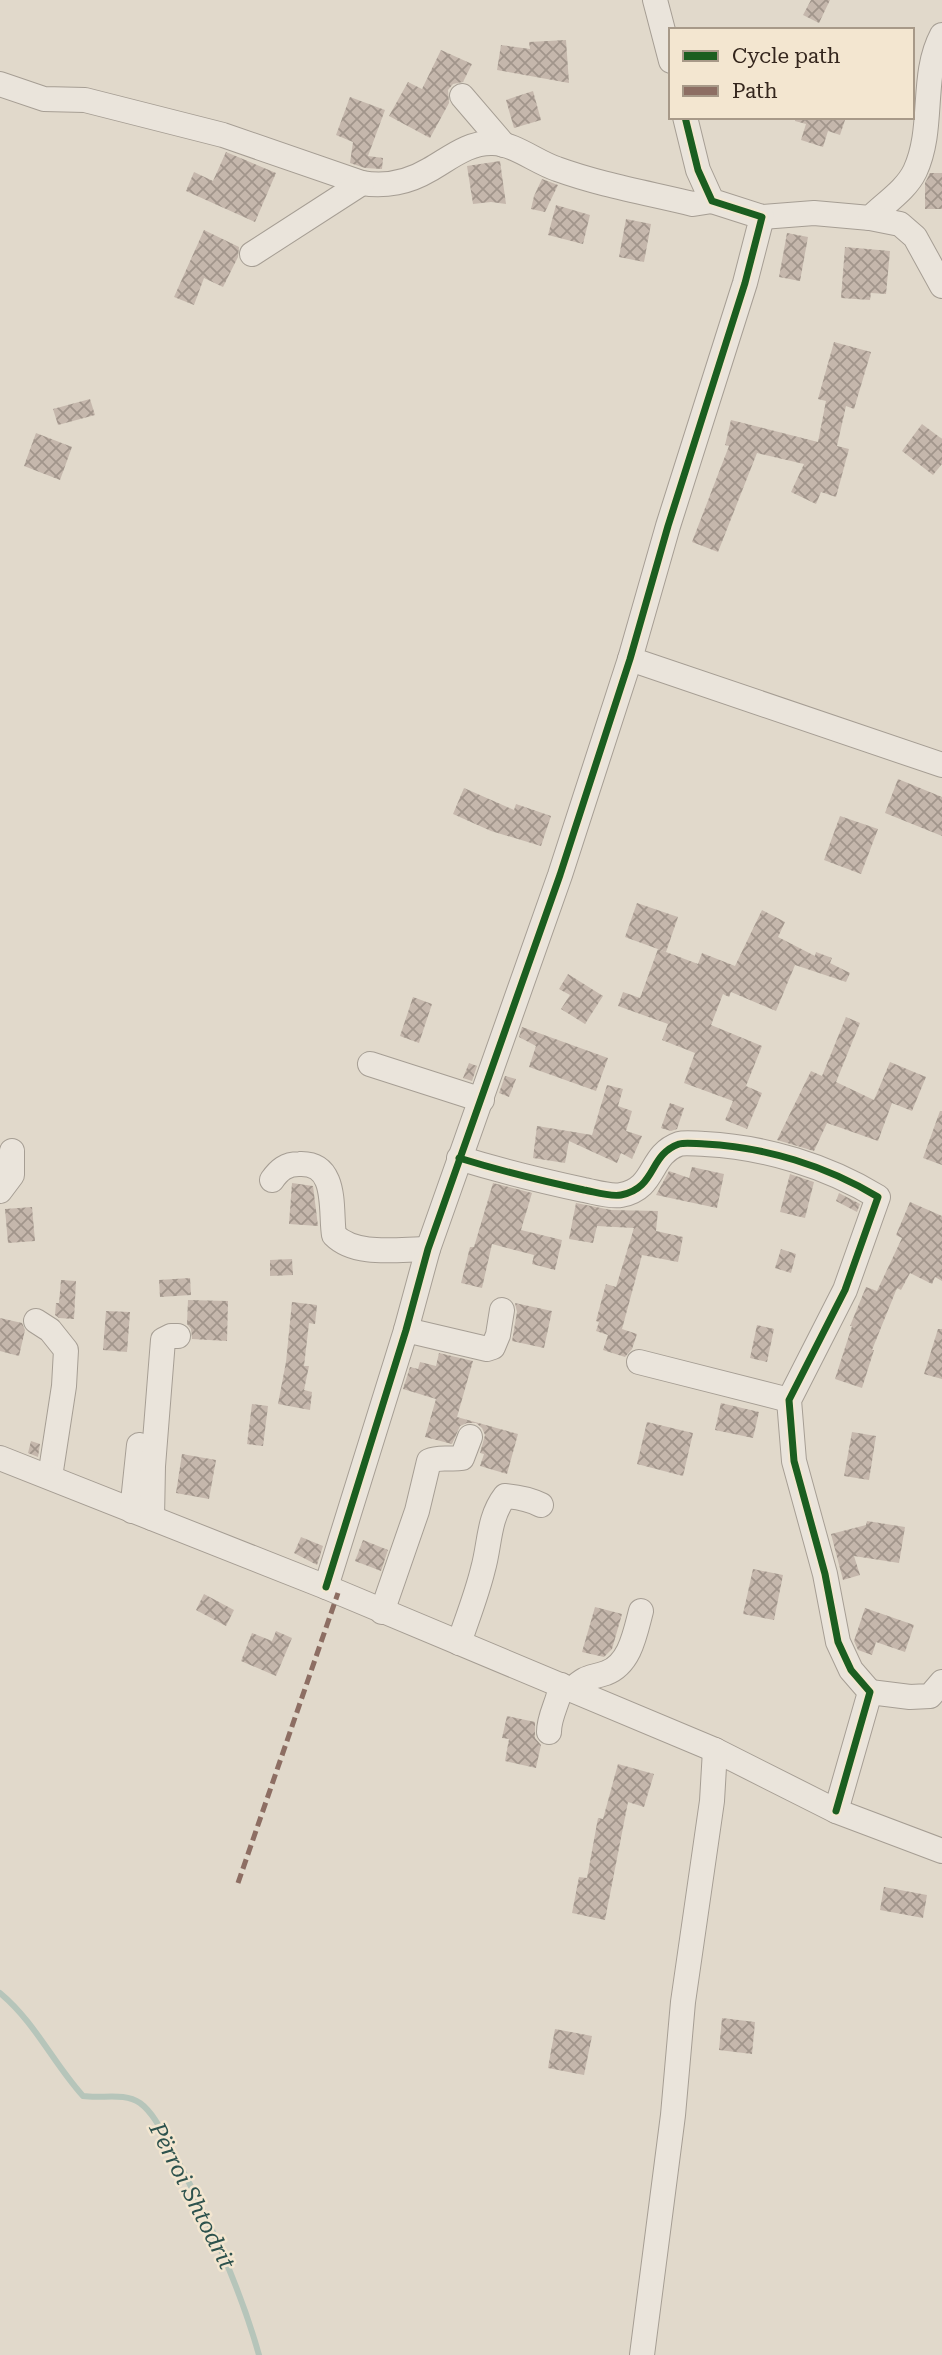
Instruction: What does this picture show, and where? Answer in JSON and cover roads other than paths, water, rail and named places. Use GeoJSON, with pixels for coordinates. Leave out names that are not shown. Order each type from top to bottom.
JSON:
{"type":"FeatureCollection","features":[{"type":"Feature","properties":{"kind":"street"},"geometry":{"type":"LineString","coordinates":[[655,0],[669,53]]}},
{"type":"Feature","properties":{"kind":"street"},"geometry":{"type":"LineString","coordinates":[[870,218],[898,193],[932,150],[926,127],[933,53],[942,35]]}},
{"type":"Feature","properties":{"kind":"street"},"geometry":{"type":"LineString","coordinates":[[0,84],[44,99],[85,100],[223,135],[374,185],[393,184],[428,171],[466,148],[484,144],[504,145],[560,170],[693,204],[712,201],[762,217],[814,213],[870,218],[900,224],[915,237],[942,286]]}},
{"type":"Feature","properties":{"kind":"street"},"geometry":{"type":"LineString","coordinates":[[462,96],[504,145]]}},
{"type":"Feature","properties":{"kind":"street"},"geometry":{"type":"LineString","coordinates":[[685,119],[698,170],[712,201]]}},
{"type":"Feature","properties":{"kind":"street"},"geometry":{"type":"LineString","coordinates":[[252,254],[362,183]]}},
{"type":"Feature","properties":{"kind":"street"},"geometry":{"type":"LineString","coordinates":[[326,1587],[407,1330],[428,1249],[560,875],[630,659],[668,526],[745,283],[762,217]]}},
{"type":"Feature","properties":{"kind":"street"},"geometry":{"type":"LineString","coordinates":[[630,659],[942,765]]}},
{"type":"Feature","properties":{"kind":"street"},"geometry":{"type":"LineString","coordinates":[[370,1064],[482,1100]]}},
{"type":"Feature","properties":{"kind":"street"},"geometry":{"type":"LineString","coordinates":[[459,1158],[540,1182],[617,1196],[634,1192],[645,1184],[662,1154],[680,1143],[727,1145],[785,1157],[852,1182],[878,1197],[845,1290],[789,1400],[794,1461],[825,1574],[838,1642],[851,1670],[870,1692],[910,1697],[930,1696],[942,1682]]}},
{"type":"Feature","properties":{"kind":"street"},"geometry":{"type":"LineString","coordinates":[[0,1191],[12,1175],[12,1151]]}},
{"type":"Feature","properties":{"kind":"street"},"geometry":{"type":"LineString","coordinates":[[272,1180],[278,1170],[288,1165],[301,1163],[314,1166],[330,1185],[334,1235],[344,1244],[356,1248],[428,1249]]}},
{"type":"Feature","properties":{"kind":"street"},"geometry":{"type":"LineString","coordinates":[[407,1330],[486,1349],[493,1347],[498,1335],[502,1310]]}},
{"type":"Feature","properties":{"kind":"street"},"geometry":{"type":"LineString","coordinates":[[36,1321],[50,1330],[66,1350],[64,1385],[50,1477]]}},
{"type":"Feature","properties":{"kind":"street"},"geometry":{"type":"LineString","coordinates":[[142,1514],[153,1466],[163,1340],[178,1336]]}},
{"type":"Feature","properties":{"kind":"street"},"geometry":{"type":"LineString","coordinates":[[142,1514],[148,1348]]}},
{"type":"Feature","properties":{"kind":"street"},"geometry":{"type":"LineString","coordinates":[[639,1362],[789,1400]]}},
{"type":"Feature","properties":{"kind":"street"},"geometry":{"type":"LineString","coordinates":[[382,1612],[418,1511],[429,1461],[439,1457],[453,1460],[462,1458],[470,1437]]}},
{"type":"Feature","properties":{"kind":"street"},"geometry":{"type":"LineString","coordinates":[[0,1458],[326,1587],[566,1687],[715,1750],[836,1811],[942,1851]]}},
{"type":"Feature","properties":{"kind":"street"},"geometry":{"type":"LineString","coordinates":[[459,1643],[484,1567],[489,1535],[500,1503],[505,1496],[532,1500],[541,1505]]}},
{"type":"Feature","properties":{"kind":"street"},"geometry":{"type":"LineString","coordinates":[[549,1732],[549,1721],[566,1687],[618,1667],[628,1655],[641,1611]]}},
{"type":"Feature","properties":{"kind":"street"},"geometry":{"type":"LineString","coordinates":[[836,1811],[870,1692]]}},
{"type":"Feature","properties":{"kind":"street"},"geometry":{"type":"LineString","coordinates":[[642,2355],[673,2115],[682,2002],[712,1801],[715,1750]]}},
{"type":"Feature","properties":{"kind":"waterway","name":"Përroi Shtodrit"},"geometry":{"type":"LineString","coordinates":[[0,1993],[24,2017],[83,2096],[134,2100],[155,2119],[222,2251],[259,2355]]}}]}
